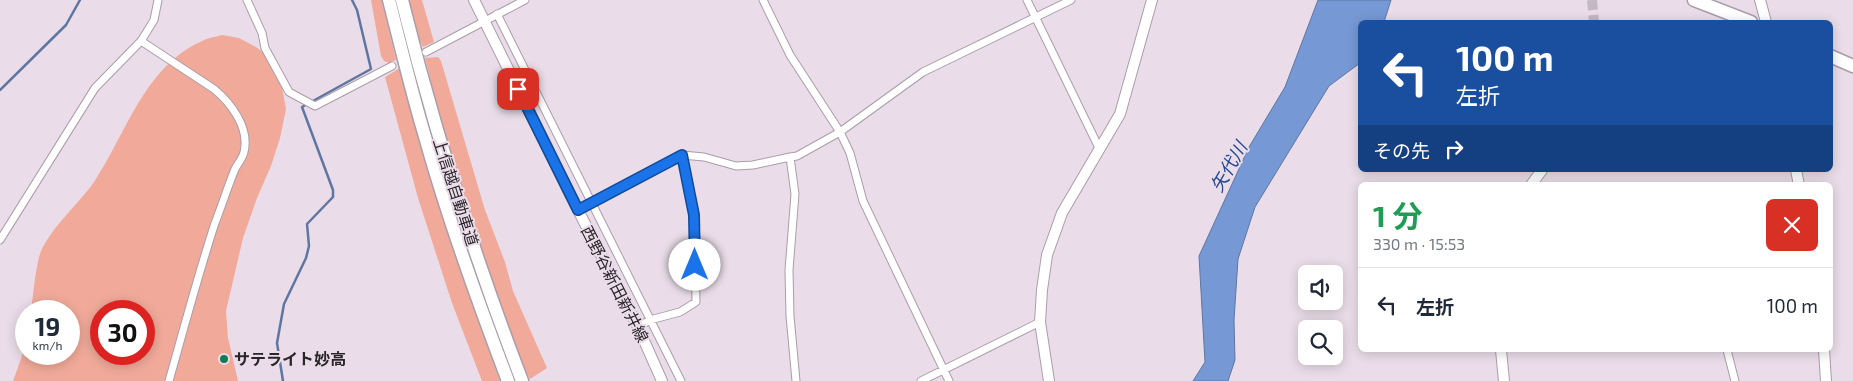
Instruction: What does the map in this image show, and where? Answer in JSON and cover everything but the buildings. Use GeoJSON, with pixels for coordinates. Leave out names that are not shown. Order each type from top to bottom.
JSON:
{"type":"FeatureCollection","features":[{"type":"Feature","properties":{"kind":"highway","name":"上信越自動車道"},"geometry":{"type":"LineString","coordinates":[[389,0],[413,94],[440,186],[471,280],[508,381]]}},
{"type":"Feature","properties":{"kind":"highway","name":"上信越自動車道"},"geometry":{"type":"LineString","coordinates":[[402,0],[425,91],[453,185],[486,284],[522,381]]}},
{"type":"Feature","properties":{"kind":"highway"},"geometry":{"type":"LineString","coordinates":[[1694,0],[1746,20]]}},
{"type":"Feature","properties":{"kind":"highway"},"geometry":{"type":"LineString","coordinates":[[1833,57],[1853,66]]}},
{"type":"Feature","properties":{"kind":"main road","name":"西野谷新田新井線"},"geometry":{"type":"LineString","coordinates":[[474,0],[638,327],[662,381]]}},
{"type":"Feature","properties":{"kind":"main road"},"geometry":{"type":"LineString","coordinates":[[1049,381],[1040,322],[1044,275],[1052,236],[1069,200],[1120,114],[1152,0]]}},
{"type":"Feature","properties":{"kind":"main road"},"geometry":{"type":"LineString","coordinates":[[1760,0],[1765,20]]}},
{"type":"Feature","properties":{"kind":"main road"},"geometry":{"type":"LineString","coordinates":[[1501,352],[1504,381]]}},
{"type":"Feature","properties":{"kind":"main road"},"geometry":{"type":"LineString","coordinates":[[1824,352],[1826,381]]}},
{"type":"Feature","properties":{"kind":"street"},"geometry":{"type":"LineString","coordinates":[[0,240],[95,88],[140,41],[154,20],[158,0]]}},
{"type":"Feature","properties":{"kind":"street"},"geometry":{"type":"LineString","coordinates":[[247,0],[262,33],[266,48],[288,92],[315,106],[392,66]]}},
{"type":"Feature","properties":{"kind":"street"},"geometry":{"type":"LineString","coordinates":[[426,52],[525,0]]}},
{"type":"Feature","properties":{"kind":"street"},"geometry":{"type":"LineString","coordinates":[[763,0],[790,55],[840,132],[850,153],[863,201],[949,381]]}},
{"type":"Feature","properties":{"kind":"street"},"geometry":{"type":"LineString","coordinates":[[1027,0],[1100,150]]}},
{"type":"Feature","properties":{"kind":"street"},"geometry":{"type":"LineString","coordinates":[[578,210],[682,155],[704,157],[736,166],[753,165],[797,156],[840,132],[923,72],[1071,0]]}},
{"type":"Feature","properties":{"kind":"street"},"geometry":{"type":"LineString","coordinates":[[497,14],[681,381]]}},
{"type":"Feature","properties":{"kind":"street"},"geometry":{"type":"LineString","coordinates":[[140,41],[224,97],[233,108],[244,136],[244,152],[235,169],[215,224],[169,381]]}},
{"type":"Feature","properties":{"kind":"street"},"geometry":{"type":"LineString","coordinates":[[638,327],[650,320],[680,312],[696,302],[694,215],[682,155]]}},
{"type":"Feature","properties":{"kind":"street"},"geometry":{"type":"LineString","coordinates":[[790,156],[795,194],[789,270],[790,316],[796,381]]}},
{"type":"Feature","properties":{"kind":"street"},"geometry":{"type":"LineString","coordinates":[[921,381],[1040,322]]}},
{"type":"Feature","properties":{"kind":"street"},"geometry":{"type":"LineString","coordinates":[[1728,352],[1735,381]]}},
{"type":"Feature","properties":{"kind":"shaded area"},"geometry":{"type":"Polygon","coordinates":[[[371,0],[382,0],[396,60],[389,63],[384,61],[381,56],[371,0]]]}},
{"type":"Feature","properties":{"kind":"shaded area"},"geometry":{"type":"Polygon","coordinates":[[[409,0],[422,0],[434,42],[423,47],[418,36],[409,0]]]}},
{"type":"Feature","properties":{"kind":"shaded area"},"geometry":{"type":"Polygon","coordinates":[[[222,35],[239,38],[271,58],[282,88],[286,109],[280,138],[271,166],[243,238],[226,311],[228,338],[238,381],[13,381],[19,365],[80,365],[80,300],[32,300],[41,251],[59,224],[94,182],[150,85],[164,68],[181,54],[208,39],[222,35]]]}},
{"type":"Feature","properties":{"kind":"shaded area"},"geometry":{"type":"Polygon","coordinates":[[[438,57],[441,61],[485,210],[505,262],[513,291],[547,368],[530,379],[521,363],[479,244],[450,151],[425,58],[438,57]]]}},
{"type":"Feature","properties":{"kind":"shaded area"},"geometry":{"type":"Polygon","coordinates":[[[400,68],[433,187],[500,381],[482,381],[452,303],[418,198],[385,77],[400,68]]]}},
{"type":"Feature","properties":{"kind":"water"},"geometry":{"type":"Polygon","coordinates":[[[1318,0],[1391,0],[1385,20],[1358,20],[1358,64],[1329,86],[1255,207],[1238,259],[1234,320],[1235,360],[1228,381],[1193,381],[1205,362],[1199,256],[1249,147],[1285,87],[1318,0]]]}},
{"type":"Feature","properties":{"kind":"waterway"},"geometry":{"type":"LineString","coordinates":[[0,90],[66,25],[80,0]]}},
{"type":"Feature","properties":{"kind":"waterway"},"geometry":{"type":"LineString","coordinates":[[283,381],[277,343],[284,304],[306,258],[309,246],[307,224],[333,197],[333,190],[302,107],[371,69],[357,10],[352,0]]}},
{"type":"Feature","properties":{"kind":"tunnel"},"geometry":{"type":"LineString","coordinates":[[1592,0],[1594,20]]}},
{"type":"Feature","properties":{"kind":"place","name":"サテライト妙高"},"geometry":{"type":"Point","coordinates":[224,359]}},
{"type":"Feature","properties":{"kind":"route"},"geometry":{"type":"LineString","coordinates":[[518,89],[578,210],[682,155],[694,215],[695,265]]}},
{"type":"Feature","properties":{"kind":"water label","name":"矢代川"},"geometry":{"type":"Point","coordinates":[1229,167]}}]}
